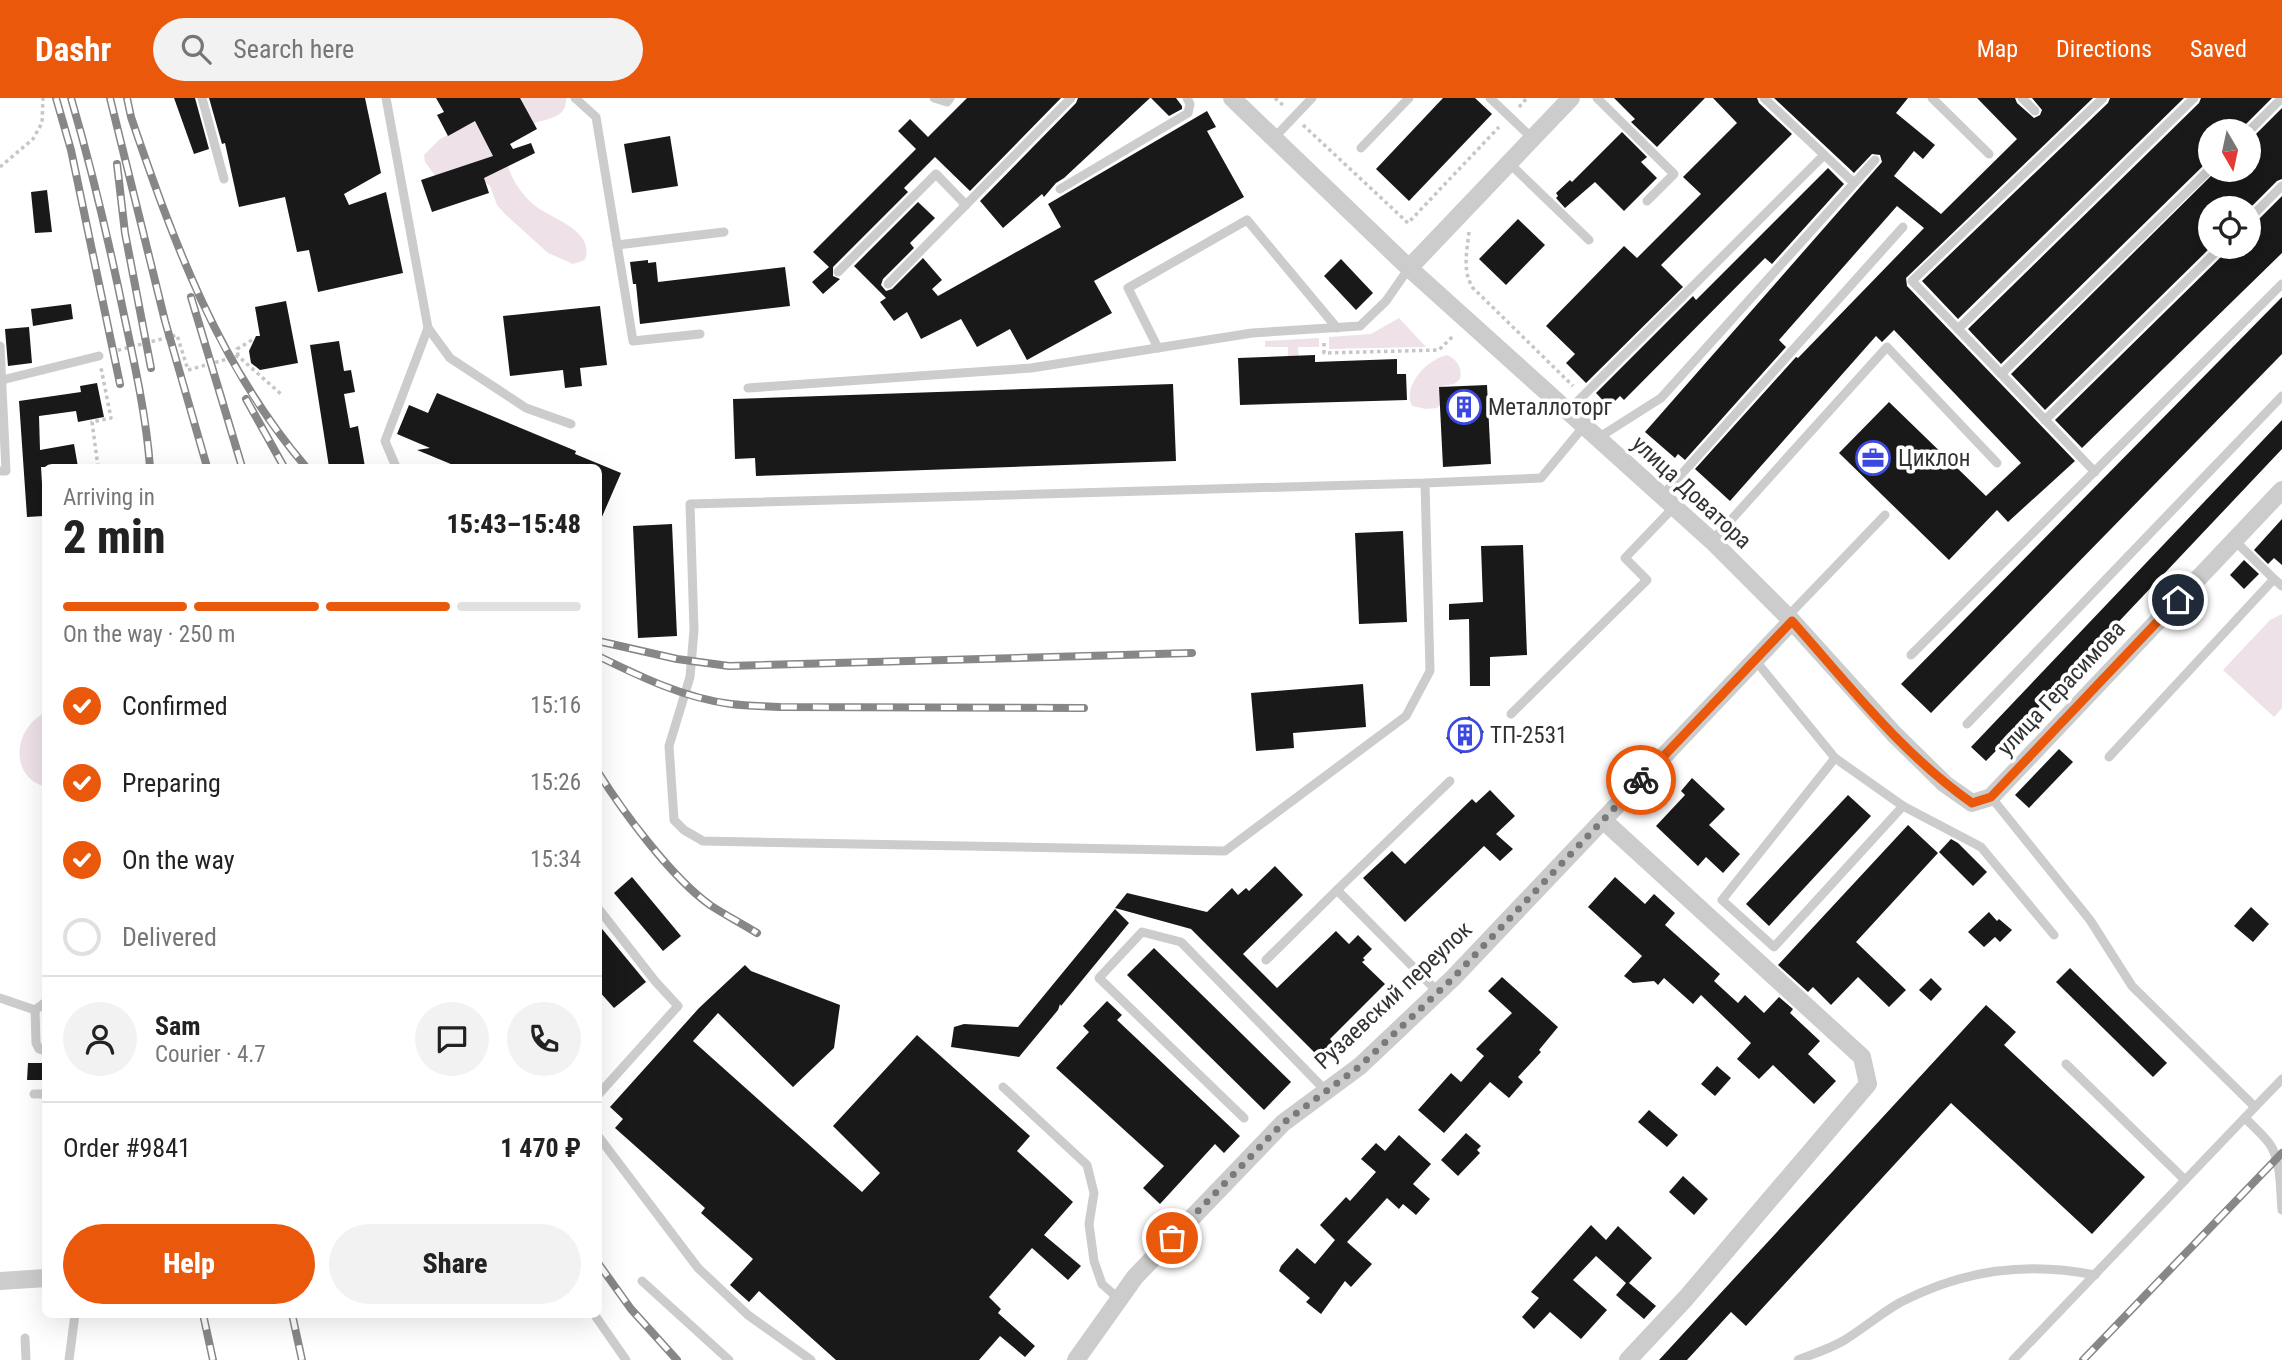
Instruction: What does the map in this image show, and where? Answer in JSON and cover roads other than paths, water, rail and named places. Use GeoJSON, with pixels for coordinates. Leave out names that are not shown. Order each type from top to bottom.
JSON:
{"type":"FeatureCollection","features":[{"type":"Feature","properties":{"kind":"street","name":"улица Доватора"},"geometry":{"type":"LineString","coordinates":[[1232,98],[1409,268],[1712,541],[1790,619],[1894,734],[1945,784],[1972,803],[1991,797]]}},
{"type":"Feature","properties":{"kind":"street"},"geometry":{"type":"LineString","coordinates":[[1409,268],[1571,98]]}},
{"type":"Feature","properties":{"kind":"street","name":"улица Герасимова"},"geometry":{"type":"LineString","coordinates":[[1991,797],[2282,490]]}},
{"type":"Feature","properties":{"kind":"street","name":"Рузаевский переулок"},"geometry":{"type":"LineString","coordinates":[[1076,1360],[1135,1277],[1283,1123],[1360,1066],[1438,992],[1755,660],[1790,619]]}},
{"type":"Feature","properties":{"kind":"street"},"geometry":{"type":"LineString","coordinates":[[1603,820],[1861,1057],[1868,1084],[1686,1298],[1629,1360]]}},
{"type":"Feature","properties":{"kind":"street"},"geometry":{"type":"LineString","coordinates":[[0,1281],[42,1278]]}},
{"type":"Feature","properties":{"kind":"lane"},"geometry":{"type":"LineString","coordinates":[[202,98],[223,179]]}},
{"type":"Feature","properties":{"kind":"lane"},"geometry":{"type":"LineString","coordinates":[[386,98],[428,328],[450,358],[526,408],[571,424]]}},
{"type":"Feature","properties":{"kind":"lane"},"geometry":{"type":"LineString","coordinates":[[575,98],[596,117],[633,341],[701,334]]}},
{"type":"Feature","properties":{"kind":"lane"},"geometry":{"type":"LineString","coordinates":[[934,98],[947,102],[950,98]]}},
{"type":"Feature","properties":{"kind":"lane"},"geometry":{"type":"LineString","coordinates":[[888,284],[1071,98]]}},
{"type":"Feature","properties":{"kind":"lane"},"geometry":{"type":"LineString","coordinates":[[1060,189],[1188,113],[1190,104],[1187,98]]}},
{"type":"Feature","properties":{"kind":"lane"},"geometry":{"type":"LineString","coordinates":[[1274,138],[1312,98]]}},
{"type":"Feature","properties":{"kind":"lane"},"geometry":{"type":"LineString","coordinates":[[1490,98],[1532,138]]}},
{"type":"Feature","properties":{"kind":"lane"},"geometry":{"type":"LineString","coordinates":[[1597,98],[1674,174],[1647,201]]}},
{"type":"Feature","properties":{"kind":"lane"},"geometry":{"type":"LineString","coordinates":[[1763,98],[1854,183]]}},
{"type":"Feature","properties":{"kind":"lane"},"geometry":{"type":"LineString","coordinates":[[1932,98],[1989,154]]}},
{"type":"Feature","properties":{"kind":"lane"},"geometry":{"type":"LineString","coordinates":[[2022,98],[2035,111]]}},
{"type":"Feature","properties":{"kind":"lane"},"geometry":{"type":"LineString","coordinates":[[2095,472],[1912,281],[2103,98]]}},
{"type":"Feature","properties":{"kind":"lane"},"geometry":{"type":"LineString","coordinates":[[1958,329],[2194,98]]}},
{"type":"Feature","properties":{"kind":"lane"},"geometry":{"type":"LineString","coordinates":[[1361,148],[1406,99]]}},
{"type":"Feature","properties":{"kind":"lane"},"geometry":{"type":"LineString","coordinates":[[2261,119],[2282,99]]}},
{"type":"Feature","properties":{"kind":"lane"},"geometry":{"type":"LineString","coordinates":[[1568,411],[1824,155]]}},
{"type":"Feature","properties":{"kind":"lane"},"geometry":{"type":"LineString","coordinates":[[1598,438],[1661,398],[1875,160]]}},
{"type":"Feature","properties":{"kind":"lane"},"geometry":{"type":"LineString","coordinates":[[1509,163],[1589,240]]}},
{"type":"Feature","properties":{"kind":"lane"},"geometry":{"type":"LineString","coordinates":[[838,272],[936,174],[966,205]]}},
{"type":"Feature","properties":{"kind":"lane"},"geometry":{"type":"LineString","coordinates":[[2001,374],[2198,181]]}},
{"type":"Feature","properties":{"kind":"lane"},"geometry":{"type":"LineString","coordinates":[[2261,207],[2282,186]]}},
{"type":"Feature","properties":{"kind":"lane"},"geometry":{"type":"LineString","coordinates":[[1158,348],[1128,288],[1247,220],[1337,328]]}},
{"type":"Feature","properties":{"kind":"lane"},"geometry":{"type":"LineString","coordinates":[[1511,714],[1647,580],[1625,558],[1668,502],[1903,227]]}},
{"type":"Feature","properties":{"kind":"lane"},"geometry":{"type":"LineString","coordinates":[[617,245],[724,232]]}},
{"type":"Feature","properties":{"kind":"lane"},"geometry":{"type":"LineString","coordinates":[[2045,420],[2209,259]]}},
{"type":"Feature","properties":{"kind":"lane"},"geometry":{"type":"LineString","coordinates":[[748,388],[1031,368],[1252,333],[1360,326],[1386,301],[1409,268]]}},
{"type":"Feature","properties":{"kind":"lane"},"geometry":{"type":"LineString","coordinates":[[1911,656],[2282,284]]}},
{"type":"Feature","properties":{"kind":"lane"},"geometry":{"type":"LineString","coordinates":[[395,464],[385,441],[428,328]]}},
{"type":"Feature","properties":{"kind":"lane"},"geometry":{"type":"LineString","coordinates":[[0,346],[6,471],[0,471]]}},
{"type":"Feature","properties":{"kind":"lane"},"geometry":{"type":"LineString","coordinates":[[1712,541],[1887,347],[1997,463]]}},
{"type":"Feature","properties":{"kind":"lane"},"geometry":{"type":"LineString","coordinates":[[2,380],[99,356]]}},
{"type":"Feature","properties":{"kind":"lane"},"geometry":{"type":"LineString","coordinates":[[1967,724],[2282,396]]}},
{"type":"Feature","properties":{"kind":"lane"},"geometry":{"type":"LineString","coordinates":[[1425,484],[1430,671],[1406,716],[1225,851],[703,841],[684,830],[674,820],[669,746],[690,677],[694,630],[690,504],[1425,484],[1541,478],[1584,426]]}},
{"type":"Feature","properties":{"kind":"lane"},"geometry":{"type":"LineString","coordinates":[[1790,619],[1885,515]]}},
{"type":"Feature","properties":{"kind":"lane"},"geometry":{"type":"LineString","coordinates":[[2234,540],[2282,586]]}},
{"type":"Feature","properties":{"kind":"lane"},"geometry":{"type":"LineString","coordinates":[[2109,757],[2274,579]]}},
{"type":"Feature","properties":{"kind":"lane"},"geometry":{"type":"LineString","coordinates":[[1755,660],[1835,758],[1903,806],[1981,847],[2054,935]]}},
{"type":"Feature","properties":{"kind":"lane"},"geometry":{"type":"LineString","coordinates":[[1835,758],[1722,900],[1774,947],[1903,806]]}},
{"type":"Feature","properties":{"kind":"lane"},"geometry":{"type":"LineString","coordinates":[[1266,960],[1450,781]]}},
{"type":"Feature","properties":{"kind":"lane"},"geometry":{"type":"LineString","coordinates":[[1991,797],[2090,920],[2133,986],[2255,1107]]}},
{"type":"Feature","properties":{"kind":"lane"},"geometry":{"type":"LineString","coordinates":[[1337,890],[1438,992]]}},
{"type":"Feature","properties":{"kind":"lane"},"geometry":{"type":"LineString","coordinates":[[602,913],[678,1006],[602,1091]]}},
{"type":"Feature","properties":{"kind":"lane"},"geometry":{"type":"LineString","coordinates":[[1244,1118],[1099,978],[1142,932],[1181,942],[1326,1091]]}},
{"type":"Feature","properties":{"kind":"lane"},"geometry":{"type":"LineString","coordinates":[[0,998],[35,1010]]}},
{"type":"Feature","properties":{"kind":"lane"},"geometry":{"type":"LineString","coordinates":[[35,1010],[42,1005]]}},
{"type":"Feature","properties":{"kind":"lane"},"geometry":{"type":"LineString","coordinates":[[35,1010],[36,1043],[42,1050]]}},
{"type":"Feature","properties":{"kind":"lane"},"geometry":{"type":"LineString","coordinates":[[2066,1064],[2185,1180]]}},
{"type":"Feature","properties":{"kind":"lane"},"geometry":{"type":"LineString","coordinates":[[2013,1360],[2282,1079]]}},
{"type":"Feature","properties":{"kind":"lane"},"geometry":{"type":"LineString","coordinates":[[1003,1087],[1087,1165],[1094,1193],[1089,1224],[1094,1261],[1102,1284],[1119,1299]]}},
{"type":"Feature","properties":{"kind":"lane"},"geometry":{"type":"LineString","coordinates":[[34,1094],[42,1094]]}},
{"type":"Feature","properties":{"kind":"lane"},"geometry":{"type":"LineString","coordinates":[[2245,1118],[2274,1151],[2282,1210]]}},
{"type":"Feature","properties":{"kind":"lane"},"geometry":{"type":"LineString","coordinates":[[602,1141],[698,1268],[748,1315],[811,1360]]}},
{"type":"Feature","properties":{"kind":"lane"},"geometry":{"type":"LineString","coordinates":[[1798,1360],[1841,1342],[1900,1303],[1955,1280],[2006,1268],[2062,1268],[2095,1275]]}},
{"type":"Feature","properties":{"kind":"lane"},"geometry":{"type":"LineString","coordinates":[[642,1281],[729,1360]]}},
{"type":"Feature","properties":{"kind":"lane"},"geometry":{"type":"LineString","coordinates":[[69,1360],[74,1318]]}},
{"type":"Feature","properties":{"kind":"lane"},"geometry":{"type":"LineString","coordinates":[[597,1318],[626,1360]]}},
{"type":"Feature","properties":{"kind":"lane"},"geometry":{"type":"LineString","coordinates":[[25,1338],[26,1360]]}},
{"type":"Feature","properties":{"kind":"railway"},"geometry":{"type":"LineString","coordinates":[[56,98],[71,150],[120,384]]}},
{"type":"Feature","properties":{"kind":"railway"},"geometry":{"type":"LineString","coordinates":[[71,98],[118,288],[140,391],[150,464]]}},
{"type":"Feature","properties":{"kind":"railway"},"geometry":{"type":"LineString","coordinates":[[110,98],[165,321],[206,464]]}},
{"type":"Feature","properties":{"kind":"railway"},"geometry":{"type":"LineString","coordinates":[[127,98],[131,117],[164,210],[202,301],[248,387],[275,428],[304,464]]}},
{"type":"Feature","properties":{"kind":"railway"},"geometry":{"type":"LineString","coordinates":[[117,164],[125,233],[151,368]]}},
{"type":"Feature","properties":{"kind":"railway"},"geometry":{"type":"LineString","coordinates":[[191,297],[241,464]]}},
{"type":"Feature","properties":{"kind":"railway"},"geometry":{"type":"LineString","coordinates":[[246,399],[282,464]]}},
{"type":"Feature","properties":{"kind":"railway"},"geometry":{"type":"LineString","coordinates":[[602,642],[677,659],[729,666],[1192,653]]}},
{"type":"Feature","properties":{"kind":"railway"},"geometry":{"type":"LineString","coordinates":[[602,658],[680,692],[737,705],[1084,708]]}},
{"type":"Feature","properties":{"kind":"railway"},"geometry":{"type":"LineString","coordinates":[[602,778],[634,825],[664,862],[710,905],[757,933]]}},
{"type":"Feature","properties":{"kind":"railway"},"geometry":{"type":"LineString","coordinates":[[2083,1360],[2282,1153]]}},
{"type":"Feature","properties":{"kind":"railway"},"geometry":{"type":"LineString","coordinates":[[602,1269],[631,1309],[677,1360]]}},
{"type":"Feature","properties":{"kind":"railway"},"geometry":{"type":"LineString","coordinates":[[204,1318],[213,1360]]}},
{"type":"Feature","properties":{"kind":"railway"},"geometry":{"type":"LineString","coordinates":[[293,1318],[302,1360]]}},
{"type":"Feature","properties":{"kind":"place","name":"Металлоторг"},"geometry":{"type":"Point","coordinates":[1464,407]}},
{"type":"Feature","properties":{"kind":"place","name":"Циклон"},"geometry":{"type":"Point","coordinates":[1873,458]}},
{"type":"Feature","properties":{"kind":"place","name":"ТП-2531"},"geometry":{"type":"Point","coordinates":[1465,735]}}]}
